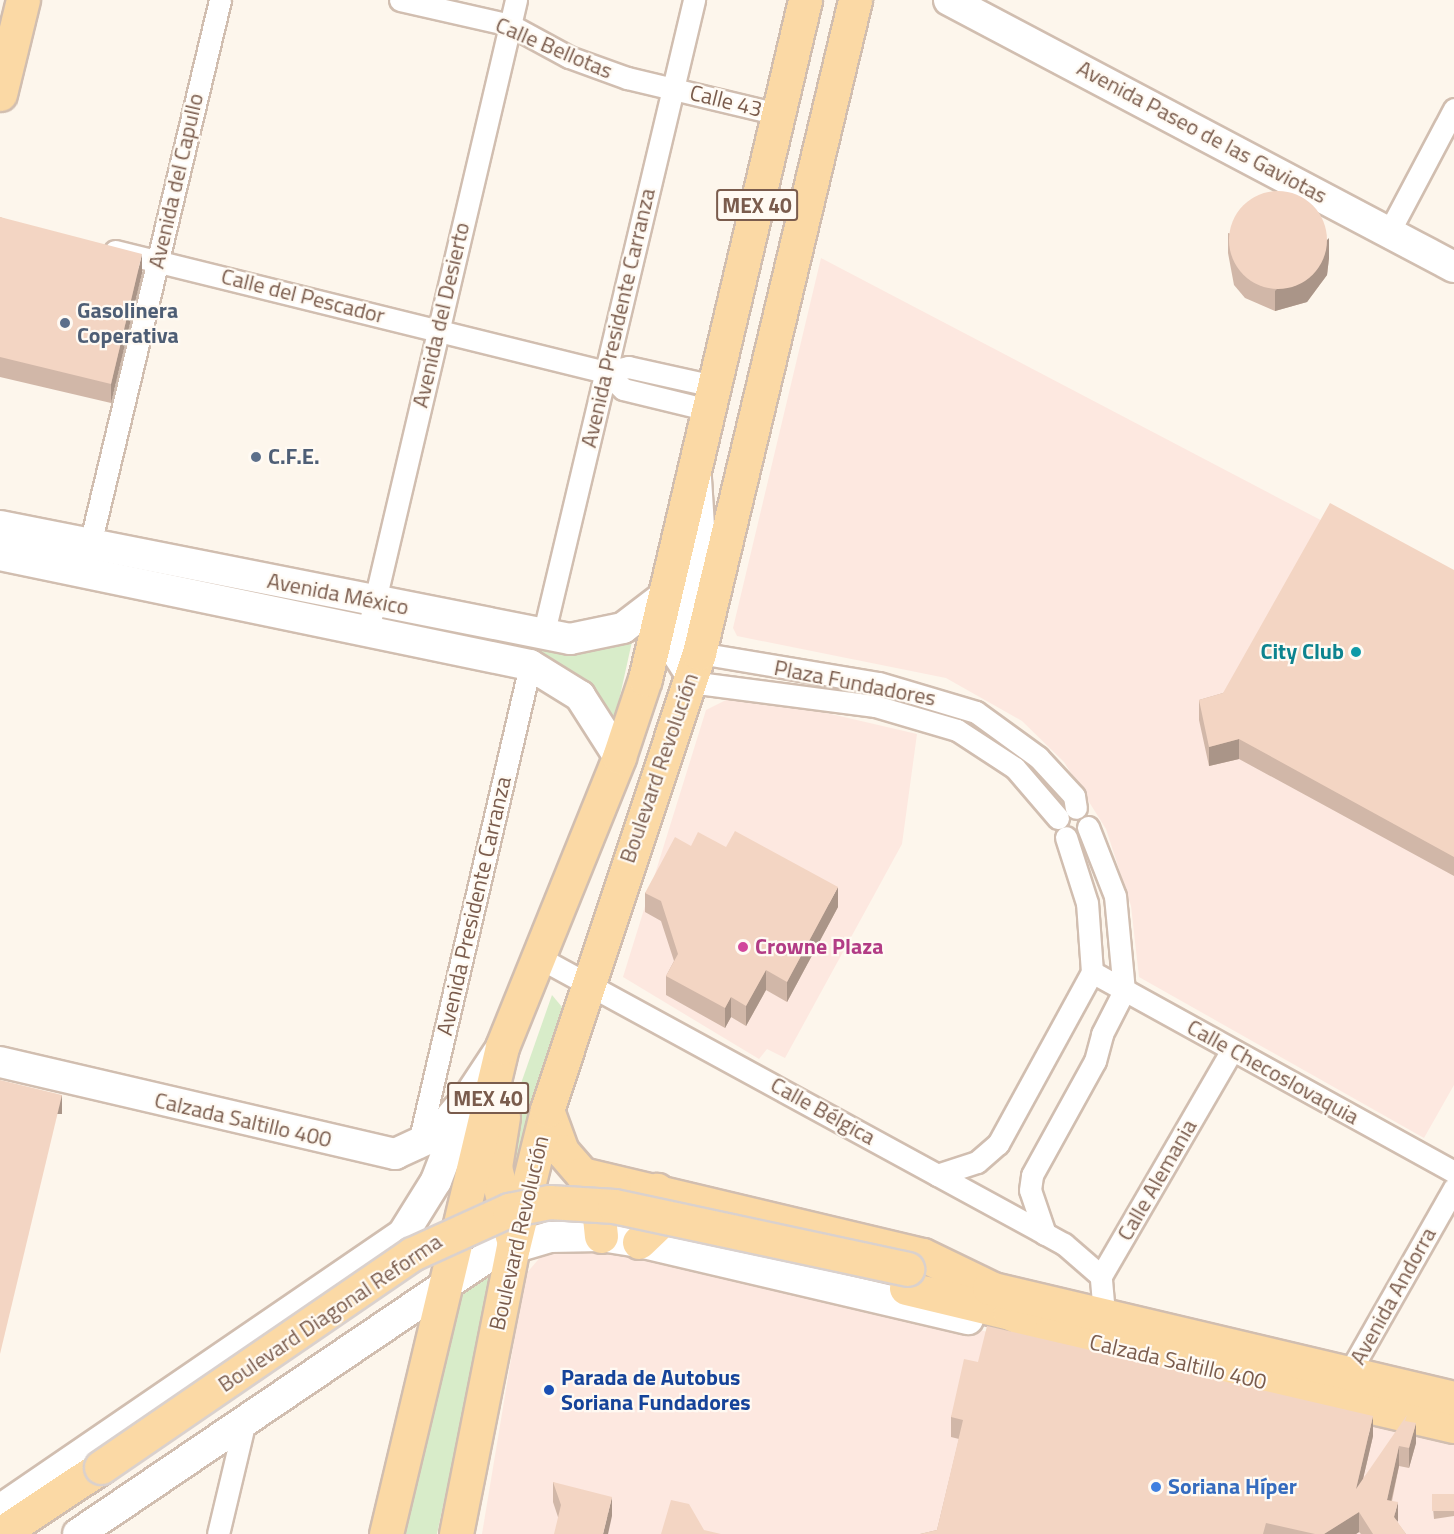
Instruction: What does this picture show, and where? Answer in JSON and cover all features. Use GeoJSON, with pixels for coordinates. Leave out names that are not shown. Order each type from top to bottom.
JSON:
{"type":"FeatureCollection","features":[{"type":"Feature","properties":{"kind":"main road"},"geometry":{"type":"LineString","coordinates":[[0,94],[23,0]]}},
{"type":"Feature","properties":{"kind":"main road","name":"MEX 40"},"geometry":{"type":"LineString","coordinates":[[386,1534],[440,1287],[502,1047],[619,757],[666,595],[805,0]]}},
{"type":"Feature","properties":{"kind":"main road","name":"Boulevard Revolución"},"geometry":{"type":"LineString","coordinates":[[456,1534],[513,1247],[547,1110],[694,668],[855,0]]}},
{"type":"Feature","properties":{"kind":"main road"},"geometry":{"type":"LineString","coordinates":[[513,1247],[495,1167],[517,1066],[520,1004]]}},
{"type":"Feature","properties":{"kind":"main road"},"geometry":{"type":"LineString","coordinates":[[547,1110],[572,1166],[619,1182],[924,1255],[993,1289]]}},
{"type":"Feature","properties":{"kind":"main road"},"geometry":{"type":"LineString","coordinates":[[601,1236],[598,1206],[619,1182]]}},
{"type":"Feature","properties":{"kind":"main road"},"geometry":{"type":"LineString","coordinates":[[639,1242],[662,1220],[663,1201],[657,1190]]}},
{"type":"Feature","properties":{"kind":"main road","name":"Boulevard Diagonal Reforma"},"geometry":{"type":"LineString","coordinates":[[0,1534],[106,1475],[453,1251],[511,1226],[547,1220],[611,1223],[906,1278]]}},
{"type":"Feature","properties":{"kind":"main road","name":"Calzada Saltillo 400"},"geometry":{"type":"LineString","coordinates":[[906,1278],[993,1289],[1454,1398]]}},
{"type":"Feature","properties":{"kind":"main road","name":"Calzada Saltillo 400"},"geometry":{"type":"LineString","coordinates":[[906,1278],[1010,1313],[1050,1332],[1454,1426]]}},
{"type":"Feature","properties":{"kind":"main road","name":"Boulevard Diagonal Reforma"},"geometry":{"type":"LineString","coordinates":[[33,1534],[106,1475]]}},
{"type":"Feature","properties":{"kind":"street","name":"Avenida del Capullo"},"geometry":{"type":"LineString","coordinates":[[87,558],[220,0]]}},
{"type":"Feature","properties":{"kind":"street","name":"Calle Bellotas"},"geometry":{"type":"LineString","coordinates":[[400,0],[510,25],[596,68],[673,88]]}},
{"type":"Feature","properties":{"kind":"street","name":"Avenida del Desierto"},"geometry":{"type":"LineString","coordinates":[[368,630],[373,600],[516,0]]}},
{"type":"Feature","properties":{"kind":"street","name":"Avenida Presidente Carranza"},"geometry":{"type":"LineString","coordinates":[[543,636],[694,0]]}},
{"type":"Feature","properties":{"kind":"street","name":"Avenida Paseo de las Gaviotas"},"geometry":{"type":"LineString","coordinates":[[949,0],[1389,230],[1454,267]]}},
{"type":"Feature","properties":{"kind":"street","name":"Calle 43"},"geometry":{"type":"LineString","coordinates":[[673,88],[778,114]]}},
{"type":"Feature","properties":{"kind":"street"},"geometry":{"type":"LineString","coordinates":[[1389,230],[1454,109]]}},
{"type":"Feature","properties":{"kind":"street","name":"Calle del Pescador"},"geometry":{"type":"LineString","coordinates":[[90,246],[438,328],[605,372]]}},
{"type":"Feature","properties":{"kind":"street"},"geometry":{"type":"LineString","coordinates":[[605,372],[628,367],[711,398]]}},
{"type":"Feature","properties":{"kind":"street"},"geometry":{"type":"LineString","coordinates":[[694,668],[674,657],[703,526],[698,460]]}},
{"type":"Feature","properties":{"kind":"street","name":"Avenida México"},"geometry":{"type":"LineString","coordinates":[[0,526],[87,558],[368,630],[530,665],[580,696],[619,757]]}},
{"type":"Feature","properties":{"kind":"street","name":"Avenida México"},"geometry":{"type":"LineString","coordinates":[[0,555],[87,558],[373,600],[543,636],[597,636],[646,614],[666,595]]}},
{"type":"Feature","properties":{"kind":"street","name":"Avenida Presidente Carranza"},"geometry":{"type":"LineString","coordinates":[[418,1147],[530,665]]}},
{"type":"Feature","properties":{"kind":"street","name":"Plaza Fundadores"},"geometry":{"type":"LineString","coordinates":[[694,668],[879,683],[921,692],[985,718],[1038,757],[1074,796],[1076,808],[1086,813],[1088,827]]}},
{"type":"Feature","properties":{"kind":"street","name":"Plaza Fundadores"},"geometry":{"type":"LineString","coordinates":[[694,668],[875,706],[957,730],[988,746],[1016,768],[1062,828],[1087,903],[1092,972]]}},
{"type":"Feature","properties":{"kind":"street"},"geometry":{"type":"LineString","coordinates":[[875,706],[879,683]]}},
{"type":"Feature","properties":{"kind":"street"},"geometry":{"type":"LineString","coordinates":[[1045,1234],[1030,1190],[1032,1175],[1095,1061],[1102,1034],[1124,991],[1115,896],[1088,827],[1077,838],[1062,828],[1076,808]]}},
{"type":"Feature","properties":{"kind":"street","name":"Calle Bélgica"},"geometry":{"type":"LineString","coordinates":[[538,957],[589,980],[1045,1234],[1101,1276]]}},
{"type":"Feature","properties":{"kind":"street"},"geometry":{"type":"LineString","coordinates":[[937,1175],[977,1162],[998,1144],[1092,972]]}},
{"type":"Feature","properties":{"kind":"street","name":"Calle Checoslovaquia"},"geometry":{"type":"LineString","coordinates":[[1092,972],[1454,1172]]}},
{"type":"Feature","properties":{"kind":"street"},"geometry":{"type":"LineString","coordinates":[[0,1510],[358,1269],[416,1218],[468,1098],[502,1047]]}},
{"type":"Feature","properties":{"kind":"street","name":"Calle Alemania"},"geometry":{"type":"LineString","coordinates":[[1101,1276],[1232,1050]]}},
{"type":"Feature","properties":{"kind":"street","name":"Calzada Saltillo 400"},"geometry":{"type":"LineString","coordinates":[[0,1062],[374,1151],[395,1154],[418,1147]]}},
{"type":"Feature","properties":{"kind":"street"},"geometry":{"type":"LineString","coordinates":[[418,1147],[468,1098]]}},
{"type":"Feature","properties":{"kind":"street","name":"Avenida Andorra"},"geometry":{"type":"LineString","coordinates":[[1349,1373],[1454,1188]]}},
{"type":"Feature","properties":{"kind":"street"},"geometry":{"type":"LineString","coordinates":[[78,1534],[374,1331],[492,1254],[550,1237],[601,1236],[639,1242],[1010,1329],[1050,1332]]}},
{"type":"Feature","properties":{"kind":"street"},"geometry":{"type":"LineString","coordinates":[[358,1269],[373,1274],[386,1294],[384,1318],[374,1331]]}},
{"type":"Feature","properties":{"kind":"street"},"geometry":{"type":"LineString","coordinates":[[1101,1276],[1104,1314]]}},
{"type":"Feature","properties":{"kind":"street"},"geometry":{"type":"LineString","coordinates":[[218,1534],[245,1421]]}},
{"type":"Feature","properties":{"kind":"shaded area","name":"City Club"},"geometry":{"type":"Polygon","coordinates":[[[821,258],[1454,590],[1454,1085],[1424,1138],[1139,977],[1131,906],[1106,829],[1064,762],[1022,721],[946,678],[737,636],[733,628],[821,258]]]}},
{"type":"Feature","properties":{"kind":"shaded area"},"geometry":{"type":"Polygon","coordinates":[[[740,693],[917,734],[902,844],[785,1058],[767,1049],[759,1059],[623,977],[706,710],[740,693]]]}},
{"type":"Feature","properties":{"kind":"shaded area"},"geometry":{"type":"Polygon","coordinates":[[[574,1242],[963,1326],[1454,1444],[1454,1534],[482,1534],[525,1275],[543,1254],[574,1242]]]}},
{"type":"Feature","properties":{"kind":"green space"},"geometry":{"type":"Polygon","coordinates":[[[458,636],[541,650],[633,637],[614,723],[458,636]]]}},
{"type":"Feature","properties":{"kind":"green space"},"geometry":{"type":"Polygon","coordinates":[[[552,995],[562,1007],[512,1174],[504,1132],[552,995]]]}},
{"type":"Feature","properties":{"kind":"green space"},"geometry":{"type":"Polygon","coordinates":[[[496,1259],[437,1534],[404,1534],[453,1292],[496,1259]]]}},
{"type":"Feature","properties":{"kind":"building"},"geometry":{"type":"Polygon","coordinates":[[[1278,191],[1297,194],[1313,205],[1324,221],[1327,240],[1324,259],[1313,275],[1297,286],[1278,289],[1259,286],[1243,275],[1232,259],[1229,240],[1232,221],[1243,205],[1259,194],[1278,191]]]}},
{"type":"Feature","properties":{"kind":"building","name":"Gasolinera Coperativa"},"geometry":{"type":"Polygon","coordinates":[[[0,217],[142,254],[111,384],[0,357],[0,217]]]}},
{"type":"Feature","properties":{"kind":"building","name":"City Club"},"geometry":{"type":"Polygon","coordinates":[[[1330,503],[1454,570],[1454,857],[1239,739],[1209,747],[1199,700],[1223,693],[1330,503]]]}},
{"type":"Feature","properties":{"kind":"building","name":"Crowne Plaza"},"geometry":{"type":"Polygon","coordinates":[[[735,831],[838,887],[787,982],[766,970],[746,1006],[731,997],[725,1008],[666,976],[678,954],[661,901],[645,893],[675,837],[691,846],[698,832],[726,847],[735,831]]]}},
{"type":"Feature","properties":{"kind":"building"},"geometry":{"type":"Polygon","coordinates":[[[0,1080],[62,1095],[0,1354],[0,1080]]]}},
{"type":"Feature","properties":{"kind":"building","name":"Soriana Híper"},"geometry":{"type":"Polygon","coordinates":[[[987,1326],[1373,1416],[1356,1489],[1407,1415],[1405,1421],[1416,1423],[1409,1448],[1399,1446],[1387,1500],[1398,1502],[1394,1517],[1406,1534],[1373,1534],[1359,1512],[1324,1534],[1266,1523],[1263,1534],[920,1534],[937,1530],[963,1420],[951,1417],[964,1359],[978,1362],[987,1326]]]}},
{"type":"Feature","properties":{"kind":"building"},"geometry":{"type":"Polygon","coordinates":[[[553,1482],[612,1497],[603,1534],[554,1534],[561,1505],[553,1482]]]}},
{"type":"Feature","properties":{"kind":"building"},"geometry":{"type":"Polygon","coordinates":[[[1432,1494],[1454,1494],[1454,1511],[1432,1511],[1432,1494]]]}},
{"type":"Feature","properties":{"kind":"building"},"geometry":{"type":"Polygon","coordinates":[[[671,1500],[689,1504],[704,1530],[721,1534],[661,1534],[671,1500]]]}},
{"type":"Feature","properties":{"kind":"place","name":"Gasolinera Coperativa"},"geometry":{"type":"Point","coordinates":[65,323]}},
{"type":"Feature","properties":{"kind":"place","name":"C.F.E."},"geometry":{"type":"Point","coordinates":[256,457]}},
{"type":"Feature","properties":{"kind":"place","name":"City Club"},"geometry":{"type":"Point","coordinates":[1356,652]}},
{"type":"Feature","properties":{"kind":"place","name":"Crowne Plaza"},"geometry":{"type":"Point","coordinates":[743,947]}},
{"type":"Feature","properties":{"kind":"place","name":"Parada de Autobus Soriana Fundadores"},"geometry":{"type":"Point","coordinates":[549,1390]}},
{"type":"Feature","properties":{"kind":"place","name":"Soriana Híper"},"geometry":{"type":"Point","coordinates":[1156,1487]}}]}
